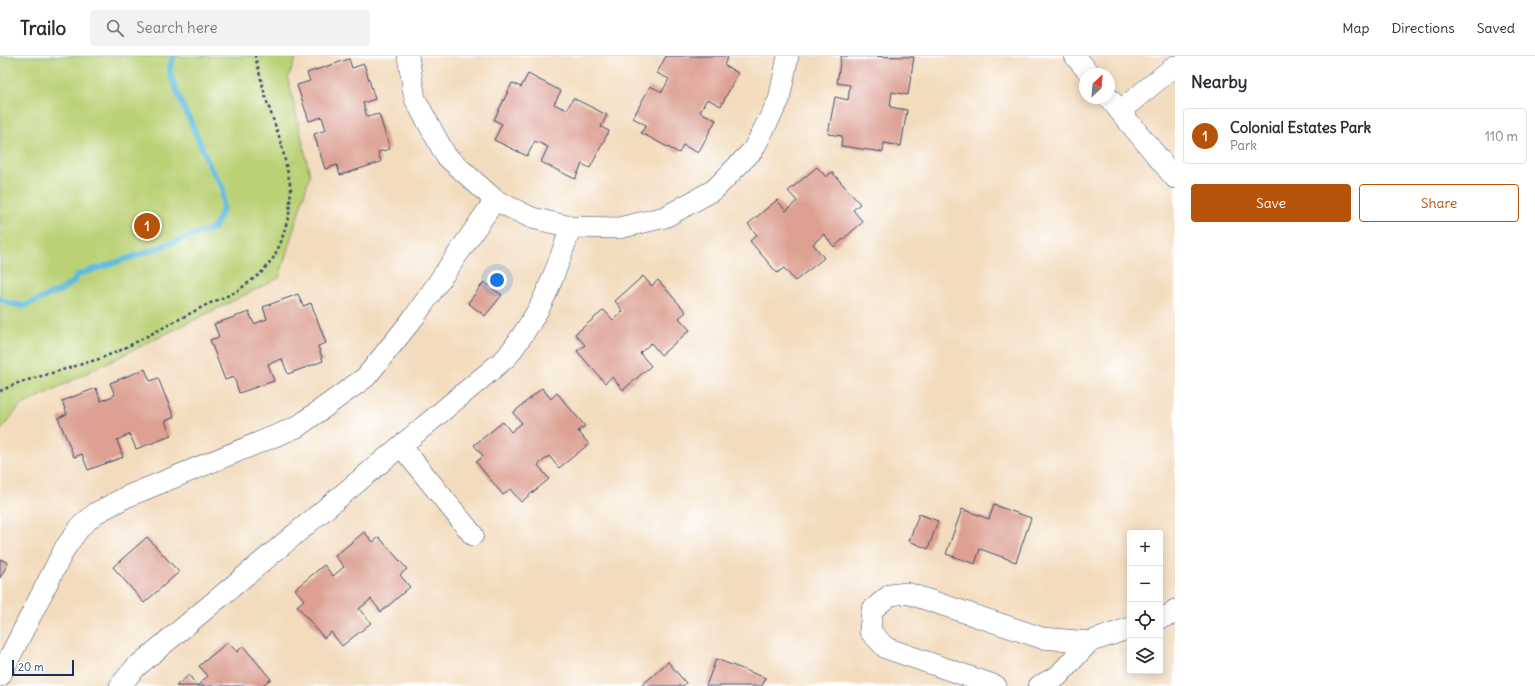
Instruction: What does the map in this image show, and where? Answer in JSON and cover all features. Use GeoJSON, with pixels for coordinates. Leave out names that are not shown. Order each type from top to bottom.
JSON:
{"type":"FeatureCollection","features":[{"type":"Feature","properties":{"kind":"street"},"geometry":{"type":"LineString","coordinates":[[408,56],[415,99],[446,156],[495,200],[532,218],[571,227],[619,228],[666,217],[714,190],[753,150],[779,100],[788,56]]}},
{"type":"Feature","properties":{"kind":"street"},"geometry":{"type":"LineString","coordinates":[[1075,56],[1085,68]]}},
{"type":"Feature","properties":{"kind":"street"},"geometry":{"type":"LineString","coordinates":[[1115,103],[1175,66]]}},
{"type":"Feature","properties":{"kind":"street"},"geometry":{"type":"LineString","coordinates":[[1114,104],[1175,178]]}},
{"type":"Feature","properties":{"kind":"street"},"geometry":{"type":"LineString","coordinates":[[0,676],[65,548],[81,526],[96,513],[126,496],[297,427],[366,377],[415,316],[495,200]]}},
{"type":"Feature","properties":{"kind":"street"},"geometry":{"type":"LineString","coordinates":[[120,686],[135,668],[508,357],[542,303],[553,278],[571,227]]}},
{"type":"Feature","properties":{"kind":"street"},"geometry":{"type":"LineString","coordinates":[[401,446],[473,535]]}},
{"type":"Feature","properties":{"kind":"street"},"geometry":{"type":"LineString","coordinates":[[996,686],[886,648],[870,631],[872,610],[890,595],[908,593],[1042,638],[1089,642],[1127,629]]}},
{"type":"Feature","properties":{"kind":"street"},"geometry":{"type":"LineString","coordinates":[[1163,617],[1175,610]]}},
{"type":"Feature","properties":{"kind":"street"},"geometry":{"type":"LineString","coordinates":[[1039,686],[1058,676],[1089,642]]}},
{"type":"Feature","properties":{"kind":"path"},"geometry":{"type":"LineString","coordinates":[[0,391],[25,381],[99,359],[121,350],[206,305],[236,292],[261,273],[274,257],[281,242],[290,215],[291,188],[281,142],[266,99],[255,56]]}},
{"type":"Feature","properties":{"kind":"green space"},"geometry":{"type":"Polygon","coordinates":[[[0,56],[297,56],[288,78],[310,175],[279,278],[20,406],[0,431],[0,56]]]}},
{"type":"Feature","properties":{"kind":"building"},"geometry":{"type":"Polygon","coordinates":[[[666,56],[725,56],[728,57],[724,65],[738,73],[721,106],[707,99],[700,112],[716,120],[698,153],[683,145],[679,153],[641,133],[646,125],[633,118],[650,86],[662,92],[669,79],[657,73],[666,56]]]}},
{"type":"Feature","properties":{"kind":"building"},"geometry":{"type":"Polygon","coordinates":[[[841,56],[914,57],[908,95],[892,92],[890,107],[907,110],[901,146],[884,143],[883,152],[841,146],[842,136],[828,134],[835,97],[848,100],[850,85],[837,83],[841,56]]]}},
{"type":"Feature","properties":{"kind":"building"},"geometry":{"type":"Polygon","coordinates":[[[349,59],[352,68],[364,64],[375,99],[363,103],[367,117],[379,114],[390,149],[378,152],[381,162],[340,175],[337,165],[325,169],[314,134],[326,130],[322,117],[309,121],[297,85],[310,81],[307,73],[349,59]]]}},
{"type":"Feature","properties":{"kind":"building"},"geometry":{"type":"Polygon","coordinates":[[[528,74],[561,91],[554,104],[567,110],[573,98],[607,115],[601,127],[609,131],[590,168],[582,164],[575,179],[541,162],[548,147],[535,141],[527,156],[494,140],[502,124],[494,120],[512,83],[521,87],[528,74]]]}},
{"type":"Feature","properties":{"kind":"building"},"geometry":{"type":"Polygon","coordinates":[[[817,167],[826,177],[832,172],[860,204],[853,210],[863,222],[834,247],[824,234],[813,244],[824,258],[795,281],[784,268],[777,273],[750,241],[757,235],[748,224],[777,200],[786,211],[797,201],[788,191],[817,167]]]}},
{"type":"Feature","properties":{"kind":"building"},"geometry":{"type":"Polygon","coordinates":[[[643,276],[652,286],[658,280],[686,312],[679,318],[690,330],[661,355],[651,343],[640,353],[651,366],[623,390],[612,377],[605,383],[577,351],[585,345],[575,334],[604,310],[613,320],[623,311],[615,301],[643,276]]]}},
{"type":"Feature","properties":{"kind":"building"},"geometry":{"type":"Polygon","coordinates":[[[484,282],[502,295],[485,316],[468,303],[484,282]]]}},
{"type":"Feature","properties":{"kind":"building"},"geometry":{"type":"Polygon","coordinates":[[[298,294],[303,306],[311,303],[326,343],[318,346],[323,361],[288,374],[282,359],[268,364],[274,381],[239,393],[234,377],[225,380],[210,340],[219,337],[214,324],[249,312],[254,324],[267,319],[263,307],[298,294]]]}},
{"type":"Feature","properties":{"kind":"building"},"geometry":{"type":"Polygon","coordinates":[[[145,369],[150,381],[158,378],[174,417],[165,421],[171,436],[136,449],[130,434],[117,440],[123,457],[88,470],[82,454],[74,457],[58,418],[67,414],[62,401],[96,388],[101,401],[115,395],[110,383],[145,369]]]}},
{"type":"Feature","properties":{"kind":"building"},"geometry":{"type":"Polygon","coordinates":[[[542,388],[551,399],[557,393],[585,426],[578,431],[589,444],[559,468],[549,456],[538,465],[549,479],[521,502],[510,489],[503,495],[476,462],[483,456],[474,445],[503,422],[511,432],[522,423],[513,413],[542,388]]]}},
{"type":"Feature","properties":{"kind":"building"},"geometry":{"type":"Polygon","coordinates":[[[994,505],[1031,518],[1016,562],[980,549],[975,564],[946,554],[962,509],[989,519],[994,505]]]}},
{"type":"Feature","properties":{"kind":"building"},"geometry":{"type":"Polygon","coordinates":[[[919,514],[938,521],[928,549],[909,541],[919,514]]]}},
{"type":"Feature","properties":{"kind":"building"},"geometry":{"type":"Polygon","coordinates":[[[364,532],[373,542],[379,537],[407,569],[400,575],[410,587],[381,612],[371,599],[359,609],[371,623],[342,646],[331,632],[324,638],[297,606],[304,600],[295,589],[324,565],[333,576],[344,567],[335,556],[364,532]]]}},
{"type":"Feature","properties":{"kind":"building"},"geometry":{"type":"Polygon","coordinates":[[[147,537],[179,572],[144,603],[113,567],[147,537]]]}},
{"type":"Feature","properties":{"kind":"building"},"geometry":{"type":"Polygon","coordinates":[[[0,559],[8,563],[0,578],[0,559]]]}},
{"type":"Feature","properties":{"kind":"building"},"geometry":{"type":"Polygon","coordinates":[[[228,642],[237,652],[243,646],[271,679],[264,684],[266,686],[197,686],[208,676],[199,666],[228,642]]]}},
{"type":"Feature","properties":{"kind":"building"},"geometry":{"type":"Polygon","coordinates":[[[716,659],[766,678],[762,686],[706,686],[716,659]]]}},
{"type":"Feature","properties":{"kind":"building"},"geometry":{"type":"Polygon","coordinates":[[[668,662],[686,683],[683,686],[641,686],[668,662]]]}},
{"type":"Feature","properties":{"kind":"building"},"geometry":{"type":"Polygon","coordinates":[[[189,675],[197,686],[176,686],[189,675]]]}},
{"type":"Feature","properties":{"kind":"waterway"},"geometry":{"type":"LineString","coordinates":[[0,299],[9,303],[24,306],[61,290],[74,281],[77,275],[214,228],[223,209],[223,188],[211,169],[170,74],[170,67],[174,56]]}},
{"type":"Feature","properties":{"kind":"place","name":"Colonial Estates Park"},"geometry":{"type":"Point","coordinates":[147,226]}}]}
